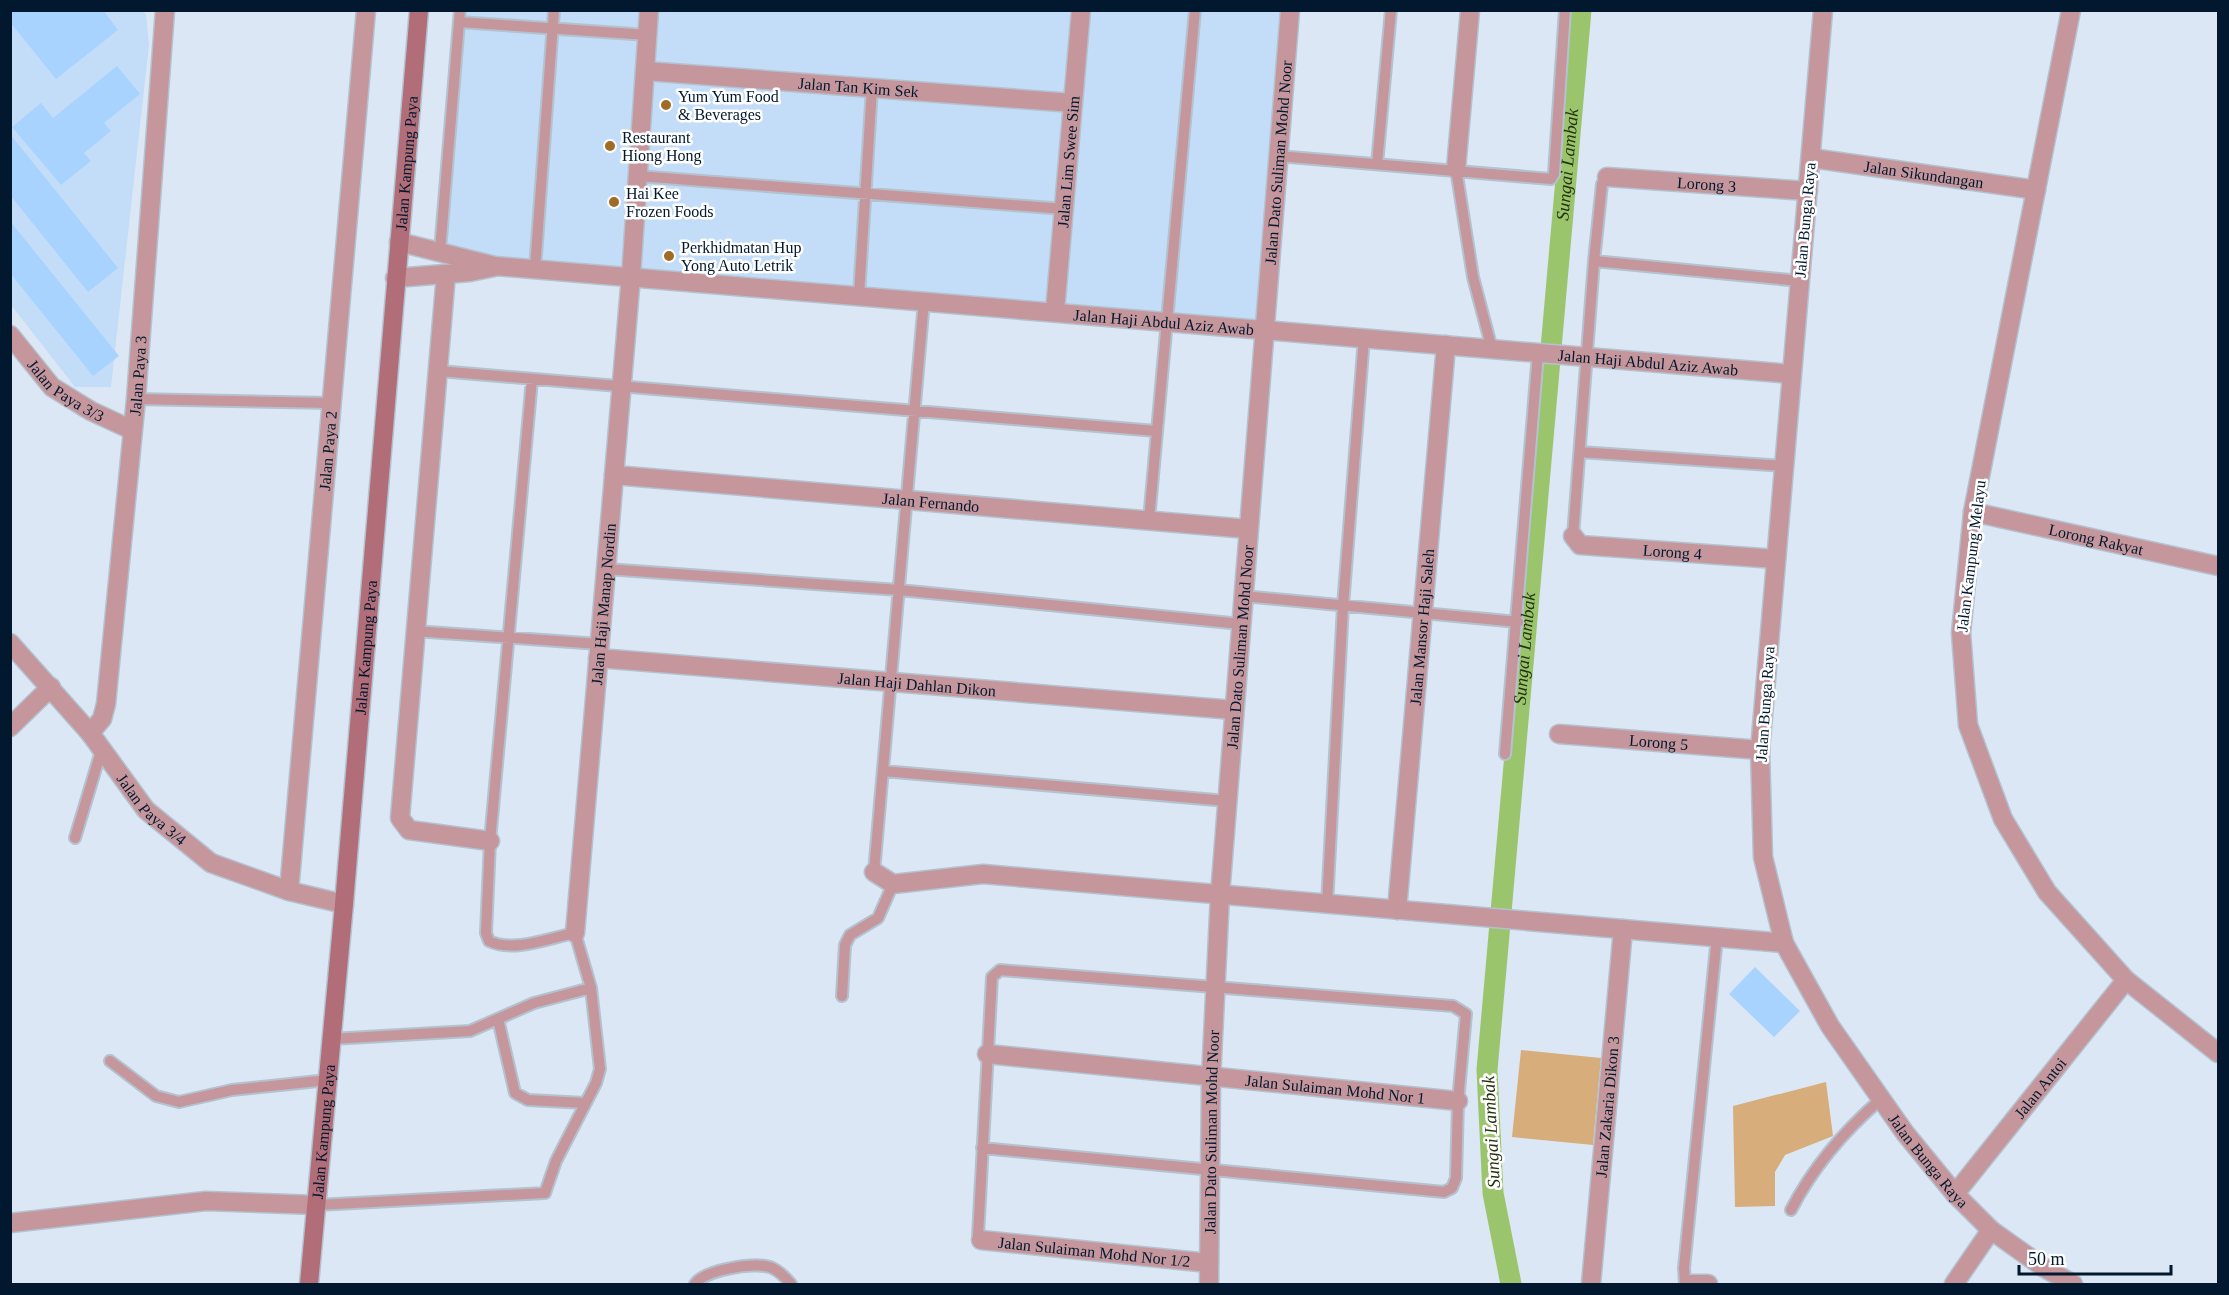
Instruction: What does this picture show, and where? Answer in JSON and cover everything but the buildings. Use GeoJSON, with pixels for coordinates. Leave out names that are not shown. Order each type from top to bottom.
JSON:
{"type":"FeatureCollection","features":[{"type":"Feature","properties":{"kind":"street","name":"Jalan Paya 3"},"geometry":{"type":"LineString","coordinates":[[90,733],[102,719],[106,704],[136,399],[165,10]]}},
{"type":"Feature","properties":{"kind":"street","name":"Jalan Paya 2"},"geometry":{"type":"LineString","coordinates":[[289,891],[366,10]]}},
{"type":"Feature","properties":{"kind":"street","name":"Jalan Kampung Paya"},"geometry":{"type":"LineString","coordinates":[[309,1284],[344,904],[419,10]]}},
{"type":"Feature","properties":{"kind":"street","name":"Jalan Haji Manap Nordin"},"geometry":{"type":"LineString","coordinates":[[575,933],[631,276],[649,10]]}},
{"type":"Feature","properties":{"kind":"street","name":"Jalan Lim Swee Sim"},"geometry":{"type":"LineString","coordinates":[[1055,311],[1081,10]]}},
{"type":"Feature","properties":{"kind":"street","name":"Jalan Dato Suliman Mohd Noor"},"geometry":{"type":"LineString","coordinates":[[1209,1284],[1211,1078],[1220,895],[1290,10]]}},
{"type":"Feature","properties":{"kind":"street"},"geometry":{"type":"LineString","coordinates":[[1456,169],[1470,10]]}},
{"type":"Feature","properties":{"kind":"street","name":"Jalan Bunga Raya"},"geometry":{"type":"LineString","coordinates":[[1823,10],[1760,750],[1763,857],[1784,943],[1830,1026],[1881,1099],[1955,1194],[1991,1230],[2043,1267],[2073,1284]]}},
{"type":"Feature","properties":{"kind":"street","name":"Jalan Kampung Melayu"},"geometry":{"type":"LineString","coordinates":[[2071,10],[1973,512],[1961,633],[1968,725],[2003,819],[2047,892],[2126,980],[2218,1053]]}},
{"type":"Feature","properties":{"kind":"street","name":"Jalan Tan Kim Sek"},"geometry":{"type":"LineString","coordinates":[[645,71],[1073,103]]}},
{"type":"Feature","properties":{"kind":"street","name":"Jalan Sikundangan"},"geometry":{"type":"LineString","coordinates":[[1811,158],[2036,189]]}},
{"type":"Feature","properties":{"kind":"street","name":"Lorong 3"},"geometry":{"type":"LineString","coordinates":[[1607,177],[1808,191]]}},
{"type":"Feature","properties":{"kind":"street"},"geometry":{"type":"LineString","coordinates":[[399,242],[495,266]]}},
{"type":"Feature","properties":{"kind":"street"},"geometry":{"type":"LineString","coordinates":[[395,278],[446,274],[495,266]]}},
{"type":"Feature","properties":{"kind":"street","name":"Jalan Haji Abdul Aziz Awab"},"geometry":{"type":"LineString","coordinates":[[495,266],[1791,374]]}},
{"type":"Feature","properties":{"kind":"street"},"geometry":{"type":"LineString","coordinates":[[446,274],[414,631],[400,818],[409,830],[490,841]]}},
{"type":"Feature","properties":{"kind":"street","name":"Jalan Paya 3/3"},"geometry":{"type":"LineString","coordinates":[[10,335],[52,387],[91,411],[132,430]]}},
{"type":"Feature","properties":{"kind":"street","name":"Jalan Mansor Haji Saleh"},"geometry":{"type":"LineString","coordinates":[[1397,910],[1446,345]]}},
{"type":"Feature","properties":{"kind":"street","name":"Jalan Fernando"},"geometry":{"type":"LineString","coordinates":[[614,475],[1248,529]]}},
{"type":"Feature","properties":{"kind":"street","name":"Lorong Rakyat"},"geometry":{"type":"LineString","coordinates":[[1973,512],[2218,566]]}},
{"type":"Feature","properties":{"kind":"street","name":"Lorong 4"},"geometry":{"type":"LineString","coordinates":[[1574,536],[1580,545],[1776,559]]}},
{"type":"Feature","properties":{"kind":"street","name":"Jalan Paya 3/4"},"geometry":{"type":"LineString","coordinates":[[10,643],[90,733],[146,810],[211,863],[289,891],[344,904]]}},
{"type":"Feature","properties":{"kind":"street","name":"Jalan Haji Dahlan Dikon"},"geometry":{"type":"LineString","coordinates":[[599,651],[891,682],[1234,710]]}},
{"type":"Feature","properties":{"kind":"street"},"geometry":{"type":"LineString","coordinates":[[10,727],[51,687]]}},
{"type":"Feature","properties":{"kind":"street","name":"Lorong 5"},"geometry":{"type":"LineString","coordinates":[[1559,734],[1760,750]]}},
{"type":"Feature","properties":{"kind":"street"},"geometry":{"type":"LineString","coordinates":[[874,872],[893,884],[983,874],[1784,943]]}},
{"type":"Feature","properties":{"kind":"street","name":"Jalan Zakaria Dikon 3"},"geometry":{"type":"LineString","coordinates":[[1592,1284],[1623,929]]}},
{"type":"Feature","properties":{"kind":"street","name":"Jalan Antoi"},"geometry":{"type":"LineString","coordinates":[[1955,1194],[2126,980]]}},
{"type":"Feature","properties":{"kind":"street","name":"Jalan Sulaiman Mohd Nor 1"},"geometry":{"type":"LineString","coordinates":[[987,1054],[1458,1101]]}},
{"type":"Feature","properties":{"kind":"street"},"geometry":{"type":"LineString","coordinates":[[10,1223],[206,1201],[317,1205]]}},
{"type":"Feature","properties":{"kind":"street"},"geometry":{"type":"LineString","coordinates":[[1954,1284],[1991,1230]]}},
{"type":"Feature","properties":{"kind":"street","name":"Jalan Sulaiman Mohd Nor 1/2"},"geometry":{"type":"LineString","coordinates":[[981,1240],[1209,1263]]}},
{"type":"Feature","properties":{"kind":"lane"},"geometry":{"type":"LineString","coordinates":[[536,269],[554,10]]}},
{"type":"Feature","properties":{"kind":"lane"},"geometry":{"type":"LineString","coordinates":[[1149,520],[1196,10]]}},
{"type":"Feature","properties":{"kind":"lane"},"geometry":{"type":"LineString","coordinates":[[1377,164],[1391,10]]}},
{"type":"Feature","properties":{"kind":"lane"},"geometry":{"type":"LineString","coordinates":[[1278,156],[1553,177],[1565,10]]}},
{"type":"Feature","properties":{"kind":"lane"},"geometry":{"type":"LineString","coordinates":[[440,251],[460,16],[553,28],[648,35]]}},
{"type":"Feature","properties":{"kind":"lane"},"geometry":{"type":"LineString","coordinates":[[859,295],[872,88]]}},
{"type":"Feature","properties":{"kind":"lane"},"geometry":{"type":"LineString","coordinates":[[1456,169],[1473,277],[1492,349]]}},
{"type":"Feature","properties":{"kind":"lane"},"geometry":{"type":"LineString","coordinates":[[638,176],[1064,209]]}},
{"type":"Feature","properties":{"kind":"lane"},"geometry":{"type":"LineString","coordinates":[[1574,536],[1594,261],[1602,184],[1607,177]]}},
{"type":"Feature","properties":{"kind":"lane"},"geometry":{"type":"LineString","coordinates":[[1594,261],[1800,281]]}},
{"type":"Feature","properties":{"kind":"lane"},"geometry":{"type":"LineString","coordinates":[[874,872],[924,301]]}},
{"type":"Feature","properties":{"kind":"lane"},"geometry":{"type":"LineString","coordinates":[[1327,904],[1343,606],[1364,338]]}},
{"type":"Feature","properties":{"kind":"lane"},"geometry":{"type":"LineString","coordinates":[[1505,754],[1541,354]]}},
{"type":"Feature","properties":{"kind":"lane"},"geometry":{"type":"LineString","coordinates":[[439,371],[1156,431]]}},
{"type":"Feature","properties":{"kind":"lane"},"geometry":{"type":"LineString","coordinates":[[317,1205],[545,1192],[556,1161],[600,1069],[591,988],[575,933],[513,946],[489,941],[486,933],[490,841],[532,379]]}},
{"type":"Feature","properties":{"kind":"lane"},"geometry":{"type":"LineString","coordinates":[[136,399],[331,403]]}},
{"type":"Feature","properties":{"kind":"lane"},"geometry":{"type":"LineString","coordinates":[[1580,452],[1784,466]]}},
{"type":"Feature","properties":{"kind":"lane"},"geometry":{"type":"LineString","coordinates":[[606,569],[899,590],[1241,624]]}},
{"type":"Feature","properties":{"kind":"lane"},"geometry":{"type":"LineString","coordinates":[[1243,596],[1518,622]]}},
{"type":"Feature","properties":{"kind":"lane"},"geometry":{"type":"LineString","coordinates":[[414,631],[509,638],[599,651]]}},
{"type":"Feature","properties":{"kind":"lane"},"geometry":{"type":"LineString","coordinates":[[75,838],[102,748]]}},
{"type":"Feature","properties":{"kind":"lane"},"geometry":{"type":"LineString","coordinates":[[883,771],[1227,801]]}},
{"type":"Feature","properties":{"kind":"lane"},"geometry":{"type":"LineString","coordinates":[[842,996],[845,945],[850,935],[878,918],[893,884]]}},
{"type":"Feature","properties":{"kind":"lane"},"geometry":{"type":"LineString","coordinates":[[1685,1284],[1684,1268],[1717,937]]}},
{"type":"Feature","properties":{"kind":"lane"},"geometry":{"type":"LineString","coordinates":[[981,1240],[978,1236],[982,1148],[987,1054],[992,977],[1000,970],[1460,1008],[1466,1014],[1458,1101],[1456,1178],[1452,1188],[1444,1192],[982,1148]]}},
{"type":"Feature","properties":{"kind":"lane"},"geometry":{"type":"LineString","coordinates":[[332,1039],[470,1031],[534,1003],[591,988]]}},
{"type":"Feature","properties":{"kind":"lane"},"geometry":{"type":"LineString","coordinates":[[498,1019],[514,1093],[528,1100],[585,1103]]}},
{"type":"Feature","properties":{"kind":"lane"},"geometry":{"type":"LineString","coordinates":[[111,1061],[156,1096],[180,1102],[232,1090],[328,1080]]}},
{"type":"Feature","properties":{"kind":"lane"},"geometry":{"type":"LineString","coordinates":[[1791,1210],[1809,1175],[1827,1158],[1851,1125],[1881,1099]]}},
{"type":"Feature","properties":{"kind":"lane"},"geometry":{"type":"LineString","coordinates":[[695,1284],[699,1279],[714,1272],[745,1266],[770,1267],[791,1284]]}},
{"type":"Feature","properties":{"kind":"shaded area"},"geometry":{"type":"Polygon","coordinates":[[[11,11],[143,11],[146,14],[149,45],[111,387],[75,387],[11,305],[11,11]]]}},
{"type":"Feature","properties":{"kind":"shaded area"},"geometry":{"type":"Polygon","coordinates":[[[455,11],[1298,11],[1272,322],[494,259],[436,243],[455,11]]]}},
{"type":"Feature","properties":{"kind":"shaded area"},"geometry":{"type":"Polygon","coordinates":[[[1521,1050],[1601,1058],[1593,1145],[1512,1137],[1521,1050]]]}},
{"type":"Feature","properties":{"kind":"shaded area"},"geometry":{"type":"Polygon","coordinates":[[[1826,1082],[1833,1136],[1785,1155],[1775,1172],[1775,1206],[1735,1207],[1733,1106],[1826,1082]]]}},
{"type":"Feature","properties":{"kind":"waterway","name":"Sungai Lambak"},"geometry":{"type":"LineString","coordinates":[[1511,1284],[1493,1193],[1487,1070],[1581,10]]}},
{"type":"Feature","properties":{"kind":"place","name":"Yum Yum Food & Beverages"},"geometry":{"type":"Point","coordinates":[666,105]}},
{"type":"Feature","properties":{"kind":"place","name":"Restaurant Hiong Hong"},"geometry":{"type":"Point","coordinates":[610,146]}},
{"type":"Feature","properties":{"kind":"place","name":"Hai Kee Frozen Foods"},"geometry":{"type":"Point","coordinates":[614,202]}},
{"type":"Feature","properties":{"kind":"place","name":"Perkhidmatan Hup Yong Auto Letrik"},"geometry":{"type":"Point","coordinates":[669,256]}}]}
